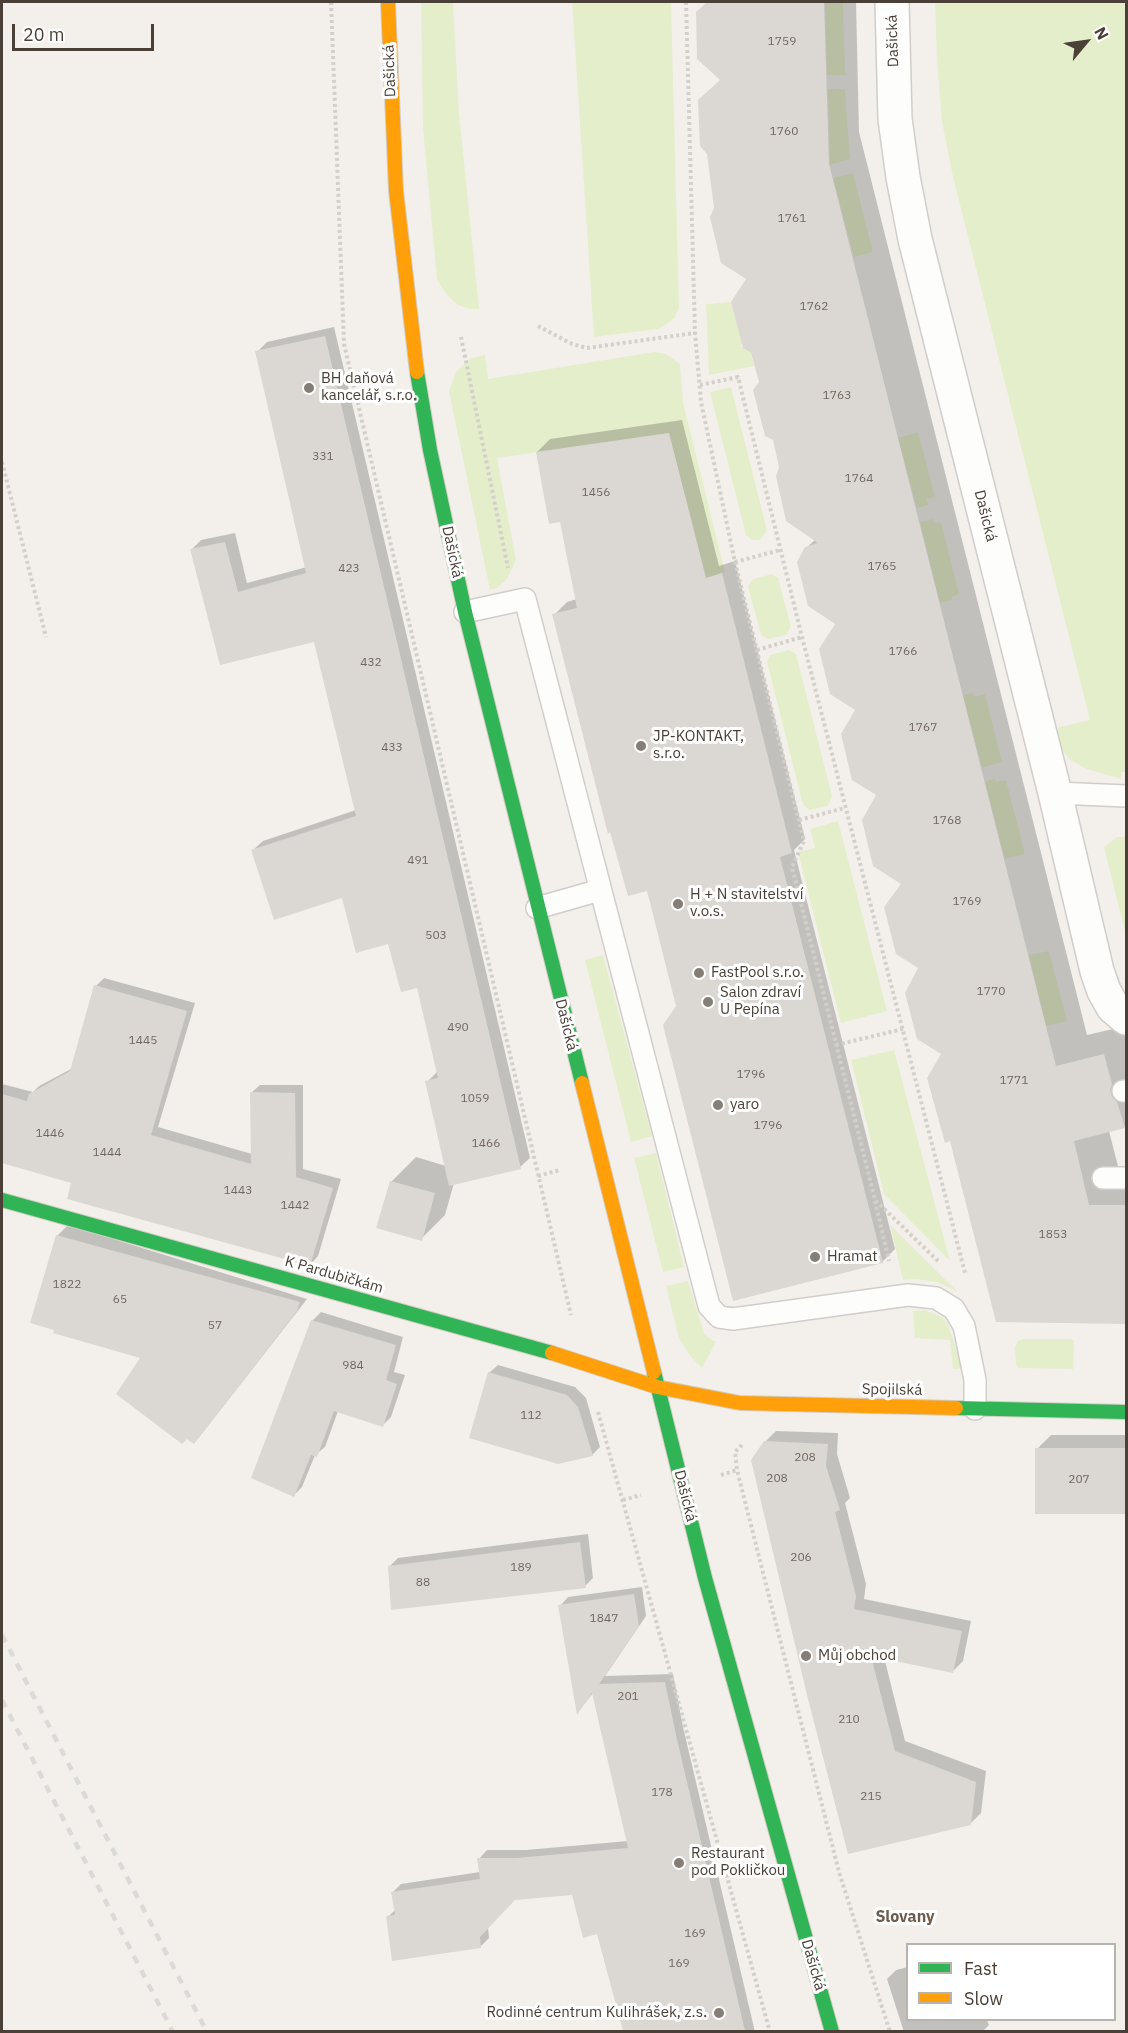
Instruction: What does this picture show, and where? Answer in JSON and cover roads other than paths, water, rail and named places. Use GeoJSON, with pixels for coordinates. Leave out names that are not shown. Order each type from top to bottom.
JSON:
{"type":"FeatureCollection","features":[{"type":"Feature","properties":{"kind":"main road","name":"Dašická"},"geometry":{"type":"LineString","coordinates":[[388,2],[396,191],[412,342],[429,450],[465,612],[537,908],[657,1387],[720,1634],[832,2031]]}},
{"type":"Feature","properties":{"kind":"main road","name":"K Pardubičkám"},"geometry":{"type":"LineString","coordinates":[[2,1200],[585,1362],[657,1387]]}},
{"type":"Feature","properties":{"kind":"main road","name":"Spojilská"},"geometry":{"type":"LineString","coordinates":[[657,1387],[740,1403],[1126,1412]]}},
{"type":"Feature","properties":{"kind":"street","name":"Dašická"},"geometry":{"type":"LineString","coordinates":[[892,2],[895,119],[915,239],[1055,793],[1100,981],[1113,1007],[1126,1018]]}},
{"type":"Feature","properties":{"kind":"lane"},"geometry":{"type":"LineString","coordinates":[[465,612],[525,599],[709,1306],[719,1317],[732,1319],[897,1296],[936,1298],[954,1309],[964,1326],[975,1380],[975,1409]]}},
{"type":"Feature","properties":{"kind":"lane"},"geometry":{"type":"LineString","coordinates":[[1055,793],[1126,796]]}},
{"type":"Feature","properties":{"kind":"lane"},"geometry":{"type":"LineString","coordinates":[[537,908],[600,890]]}},
{"type":"Feature","properties":{"kind":"lane"},"geometry":{"type":"LineString","coordinates":[[1103,1178],[1126,1178]]}},
{"type":"Feature","properties":{"kind":"railway"},"geometry":{"type":"LineString","coordinates":[[2,1635],[207,2032]]}},
{"type":"Feature","properties":{"kind":"railway"},"geometry":{"type":"LineString","coordinates":[[2,1700],[173,2032]]}},
{"type":"Feature","properties":{"kind":"place","name":"BH daňová kancelář, s.r.o."},"geometry":{"type":"Point","coordinates":[309,388]}},
{"type":"Feature","properties":{"kind":"place","name":"JP-KONTAKT, s.r.o."},"geometry":{"type":"Point","coordinates":[641,746]}},
{"type":"Feature","properties":{"kind":"place","name":"H + N stavitelství v.o.s."},"geometry":{"type":"Point","coordinates":[678,904]}},
{"type":"Feature","properties":{"kind":"place","name":"FastPool s.r.o."},"geometry":{"type":"Point","coordinates":[699,973]}},
{"type":"Feature","properties":{"kind":"place","name":"Salon zdraví U Pepína"},"geometry":{"type":"Point","coordinates":[708,1002]}},
{"type":"Feature","properties":{"kind":"place","name":"yaro"},"geometry":{"type":"Point","coordinates":[718,1105]}},
{"type":"Feature","properties":{"kind":"place","name":"Hramat"},"geometry":{"type":"Point","coordinates":[815,1257]}},
{"type":"Feature","properties":{"kind":"place","name":"Můj obchod"},"geometry":{"type":"Point","coordinates":[806,1656]}},
{"type":"Feature","properties":{"kind":"place","name":"Restaurant pod Pokličkou"},"geometry":{"type":"Point","coordinates":[679,1863]}},
{"type":"Feature","properties":{"kind":"place","name":"Rodinné centrum Kulihrášek, z.s."},"geometry":{"type":"Point","coordinates":[719,2013]}},
{"type":"Feature","properties":{"kind":"district","name":"Slovany"},"geometry":{"type":"Point","coordinates":[905,1917]}}]}
